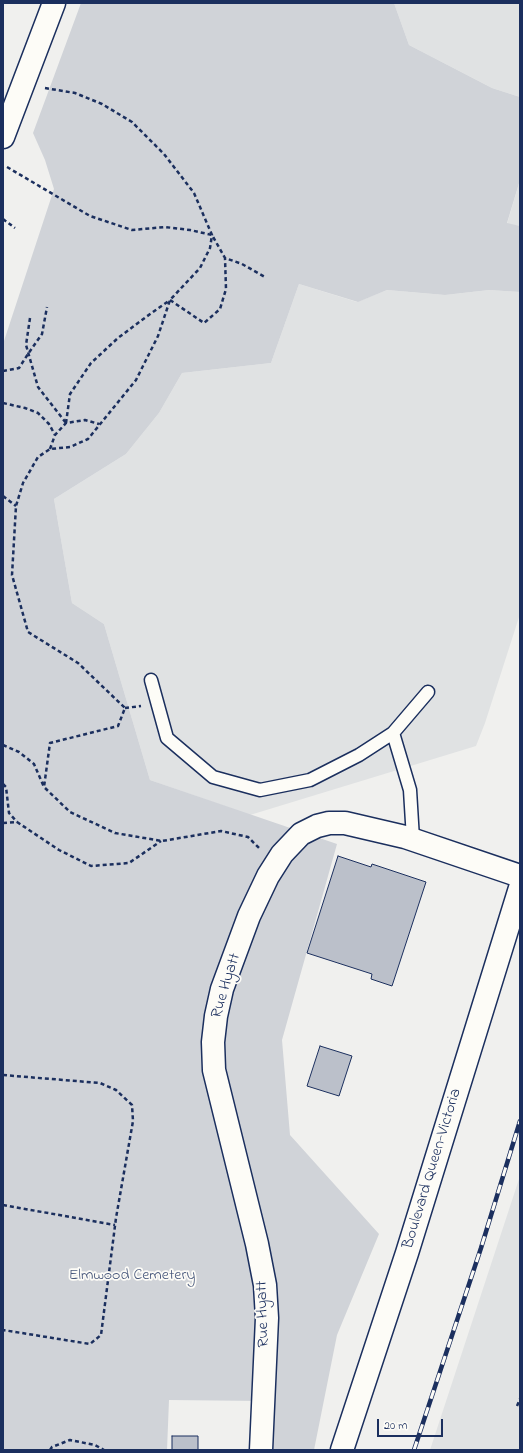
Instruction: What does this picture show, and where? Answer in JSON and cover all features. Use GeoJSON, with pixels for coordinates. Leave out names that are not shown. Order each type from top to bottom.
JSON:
{"type":"FeatureCollection","features":[{"type":"Feature","properties":{"kind":"street"},"geometry":{"type":"LineString","coordinates":[[3,137],[54,3]]}},
{"type":"Feature","properties":{"kind":"street","name":"Rue Hyatt"},"geometry":{"type":"LineString","coordinates":[[261,1450],[267,1318],[265,1285],[255,1237],[214,1070],[213,1042],[216,1016],[222,989],[249,916],[268,876],[282,854],[301,834],[329,823],[345,823],[413,839],[520,876]]}},
{"type":"Feature","properties":{"kind":"street","name":"Boulevard Queen-Victoria"},"geometry":{"type":"LineString","coordinates":[[342,1450],[407,1253],[520,888]]}},
{"type":"Feature","properties":{"kind":"lane"},"geometry":{"type":"LineString","coordinates":[[150,680],[167,738],[213,777],[260,790],[310,780],[359,755],[393,733],[428,692]]}},
{"type":"Feature","properties":{"kind":"lane"},"geometry":{"type":"LineString","coordinates":[[393,733],[410,790],[413,839]]}},
{"type":"Feature","properties":{"kind":"path"},"geometry":{"type":"LineString","coordinates":[[23,84],[75,93],[102,104],[132,122],[164,154],[194,194],[212,234],[225,258],[226,289],[220,309],[204,323],[170,300]]}},
{"type":"Feature","properties":{"kind":"path"},"geometry":{"type":"LineString","coordinates":[[7,166],[90,216],[132,230],[165,227],[212,234]]}},
{"type":"Feature","properties":{"kind":"path"},"geometry":{"type":"LineString","coordinates":[[3,219],[15,228]]}},
{"type":"Feature","properties":{"kind":"path"},"geometry":{"type":"LineString","coordinates":[[66,424],[70,394],[91,363],[118,338],[170,300],[200,268],[210,248],[212,234]]}},
{"type":"Feature","properties":{"kind":"path"},"geometry":{"type":"LineString","coordinates":[[225,258],[242,264],[265,277]]}},
{"type":"Feature","properties":{"kind":"path"},"geometry":{"type":"LineString","coordinates":[[44,786],[50,743],[118,726],[125,708],[78,663],[28,632],[12,575],[16,506],[23,483],[38,457],[50,450],[70,447],[88,439],[136,380],[158,336],[170,300]]}},
{"type":"Feature","properties":{"kind":"path"},"geometry":{"type":"LineString","coordinates":[[3,371],[19,368],[42,334],[47,307]]}},
{"type":"Feature","properties":{"kind":"path"},"geometry":{"type":"LineString","coordinates":[[30,318],[26,344],[38,387],[66,424]]}},
{"type":"Feature","properties":{"kind":"path"},"geometry":{"type":"LineString","coordinates":[[3,403],[25,408],[38,413],[49,424],[54,434]]}},
{"type":"Feature","properties":{"kind":"path"},"geometry":{"type":"LineString","coordinates":[[50,450],[54,434],[66,424],[85,420],[99,424]]}},
{"type":"Feature","properties":{"kind":"path"},"geometry":{"type":"LineString","coordinates":[[3,496],[16,506]]}},
{"type":"Feature","properties":{"kind":"path"},"geometry":{"type":"LineString","coordinates":[[3,745],[19,752],[34,764],[44,786],[70,812],[115,833],[162,841],[221,831],[248,837],[263,852],[268,876]]}},
{"type":"Feature","properties":{"kind":"path"},"geometry":{"type":"LineString","coordinates":[[3,784],[6,787],[9,812],[17,822],[59,850],[91,866],[129,863],[162,841]]}},
{"type":"Feature","properties":{"kind":"path"},"geometry":{"type":"LineString","coordinates":[[3,823],[17,822]]}},
{"type":"Feature","properties":{"kind":"path"},"geometry":{"type":"LineString","coordinates":[[3,1075],[100,1083],[116,1090],[132,1105],[133,1122],[115,1225],[101,1335],[90,1344],[3,1330]]}},
{"type":"Feature","properties":{"kind":"path"},"geometry":{"type":"LineString","coordinates":[[3,1205],[115,1225]]}},
{"type":"Feature","properties":{"kind":"path"},"geometry":{"type":"LineString","coordinates":[[517,1406],[520,1399]]}},
{"type":"Feature","properties":{"kind":"path"},"geometry":{"type":"LineString","coordinates":[[50,1450],[52,1447],[70,1440],[94,1445],[104,1450]]}},
{"type":"Feature","properties":{"kind":"shaded area"},"geometry":{"type":"Polygon","coordinates":[[[394,3],[520,3],[520,97],[492,88],[409,45],[394,3]]]}},
{"type":"Feature","properties":{"kind":"shaded area"},"geometry":{"type":"Polygon","coordinates":[[[520,180],[520,226],[507,224],[520,180]]]}},
{"type":"Feature","properties":{"kind":"shaded area"},"geometry":{"type":"Polygon","coordinates":[[[299,284],[357,302],[387,290],[445,295],[489,290],[520,292],[520,614],[485,723],[476,746],[250,815],[150,780],[104,624],[72,603],[54,499],[126,454],[159,413],[182,373],[271,363],[299,284]]]}},
{"type":"Feature","properties":{"kind":"shaded area"},"geometry":{"type":"Polygon","coordinates":[[[520,1176],[520,1450],[430,1450],[520,1176]]]}},
{"type":"Feature","properties":{"kind":"green space","name":"Elmwood Cemetery"},"geometry":{"type":"Polygon","coordinates":[[[81,3],[394,3],[409,45],[492,88],[520,97],[520,180],[507,223],[520,226],[520,292],[489,290],[445,295],[387,290],[358,302],[299,284],[271,363],[182,373],[159,413],[126,454],[54,499],[72,603],[104,624],[150,780],[337,844],[282,1040],[290,1135],[379,1234],[337,1335],[314,1450],[261,1450],[263,1401],[169,1400],[167,1450],[3,1450],[3,344],[54,189],[45,160],[33,133],[81,3]]]}},
{"type":"Feature","properties":{"kind":"building"},"geometry":{"type":"Polygon","coordinates":[[[338,856],[371,867],[372,864],[426,882],[392,986],[371,979],[372,974],[307,953],[338,856]]]}},
{"type":"Feature","properties":{"kind":"building"},"geometry":{"type":"Polygon","coordinates":[[[320,1046],[352,1056],[339,1096],[307,1086],[320,1046]]]}},
{"type":"Feature","properties":{"kind":"building"},"geometry":{"type":"Polygon","coordinates":[[[172,1436],[198,1436],[198,1450],[172,1450],[172,1436]]]}},
{"type":"Feature","properties":{"kind":"railway"},"geometry":{"type":"LineString","coordinates":[[414,1450],[481,1248],[520,1121]]}}]}
